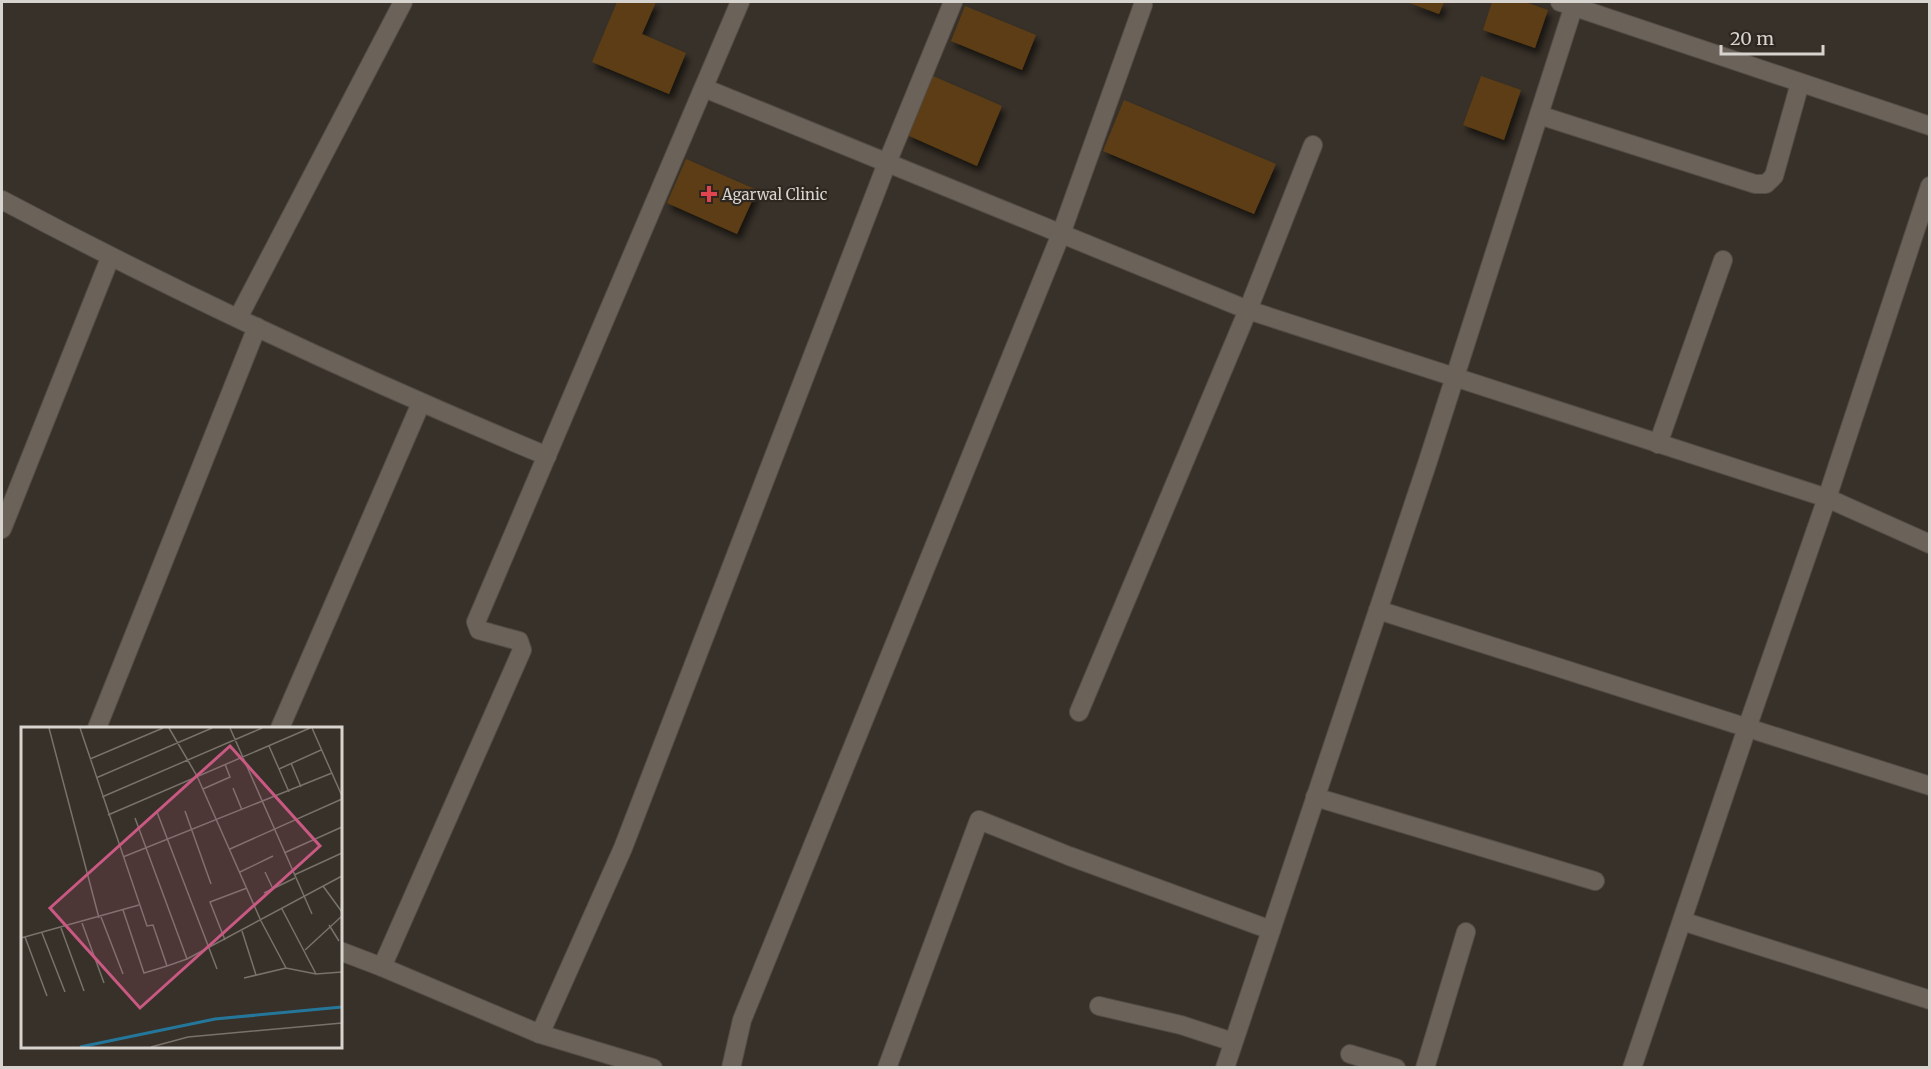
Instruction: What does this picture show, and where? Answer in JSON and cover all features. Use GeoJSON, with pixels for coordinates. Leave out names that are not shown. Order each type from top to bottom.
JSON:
{"type":"FeatureCollection","features":[{"type":"Feature","properties":{"kind":"street"},"geometry":{"type":"LineString","coordinates":[[238,318],[403,2]]}},
{"type":"Feature","properties":{"kind":"street"},"geometry":{"type":"LineString","coordinates":[[382,967],[522,650],[519,641],[479,630],[476,622],[740,2]]}},
{"type":"Feature","properties":{"kind":"street"},"geometry":{"type":"LineString","coordinates":[[540,1034],[623,848],[887,163],[953,2]]}},
{"type":"Feature","properties":{"kind":"street"},"geometry":{"type":"LineString","coordinates":[[1225,1068],[1427,464],[1453,377],[1539,115],[1570,3],[1929,126]]}},
{"type":"Feature","properties":{"kind":"street"},"geometry":{"type":"LineString","coordinates":[[731,1068],[742,1020],[1061,234],[1143,5]]}},
{"type":"Feature","properties":{"kind":"street"},"geometry":{"type":"LineString","coordinates":[[1539,115],[1755,184],[1766,184],[1774,176],[1800,82]]}},
{"type":"Feature","properties":{"kind":"street"},"geometry":{"type":"LineString","coordinates":[[704,88],[1248,310],[1827,498],[1929,544]]}},
{"type":"Feature","properties":{"kind":"street"},"geometry":{"type":"LineString","coordinates":[[1079,712],[1248,310],[1313,145]]}},
{"type":"Feature","properties":{"kind":"street"},"geometry":{"type":"LineString","coordinates":[[1632,1068],[1827,498],[1929,186]]}},
{"type":"Feature","properties":{"kind":"street"},"geometry":{"type":"LineString","coordinates":[[2,200],[110,258],[421,404],[547,456]]}},
{"type":"Feature","properties":{"kind":"street"},"geometry":{"type":"LineString","coordinates":[[2,529],[110,258]]}},
{"type":"Feature","properties":{"kind":"street"},"geometry":{"type":"LineString","coordinates":[[1658,444],[1723,260]]}},
{"type":"Feature","properties":{"kind":"street"},"geometry":{"type":"LineString","coordinates":[[98,727],[257,327]]}},
{"type":"Feature","properties":{"kind":"street"},"geometry":{"type":"LineString","coordinates":[[281,727],[421,404]]}},
{"type":"Feature","properties":{"kind":"street"},"geometry":{"type":"LineString","coordinates":[[1378,610],[1929,786]]}},
{"type":"Feature","properties":{"kind":"street"},"geometry":{"type":"LineString","coordinates":[[1315,797],[1595,881]]}},
{"type":"Feature","properties":{"kind":"street"},"geometry":{"type":"LineString","coordinates":[[887,1068],[979,820],[1069,856],[1271,930]]}},
{"type":"Feature","properties":{"kind":"street"},"geometry":{"type":"LineString","coordinates":[[1682,921],[1929,1000]]}},
{"type":"Feature","properties":{"kind":"street"},"geometry":{"type":"LineString","coordinates":[[1425,1068],[1466,932]]}},
{"type":"Feature","properties":{"kind":"street"},"geometry":{"type":"LineString","coordinates":[[342,952],[540,1034],[652,1068]]}},
{"type":"Feature","properties":{"kind":"street"},"geometry":{"type":"LineString","coordinates":[[1099,1006],[1181,1025],[1233,1042]]}},
{"type":"Feature","properties":{"kind":"street"},"geometry":{"type":"LineString","coordinates":[[1350,1054],[1396,1068]]}},
{"type":"Feature","properties":{"kind":"building"},"geometry":{"type":"Polygon","coordinates":[[[617,2],[656,2],[642,34],[686,53],[669,94],[592,62],[617,2]]]}},
{"type":"Feature","properties":{"kind":"building"},"geometry":{"type":"Polygon","coordinates":[[[1407,2],[1444,2],[1439,14],[1407,2]]]}},
{"type":"Feature","properties":{"kind":"building"},"geometry":{"type":"Polygon","coordinates":[[[1492,2],[1525,2],[1548,10],[1535,48],[1483,30],[1492,2]]]}},
{"type":"Feature","properties":{"kind":"building"},"geometry":{"type":"Polygon","coordinates":[[[965,6],[1036,35],[1022,70],[951,41],[965,6]]]}},
{"type":"Feature","properties":{"kind":"building"},"geometry":{"type":"Polygon","coordinates":[[[933,76],[1002,106],[977,166],[907,135],[933,76]]]}},
{"type":"Feature","properties":{"kind":"building"},"geometry":{"type":"Polygon","coordinates":[[[1481,76],[1521,90],[1504,140],[1463,125],[1481,76]]]}},
{"type":"Feature","properties":{"kind":"building"},"geometry":{"type":"Polygon","coordinates":[[[1124,100],[1276,164],[1254,214],[1103,151],[1124,100]]]}},
{"type":"Feature","properties":{"kind":"building"},"geometry":{"type":"Polygon","coordinates":[[[686,159],[757,190],[737,234],[667,203],[686,159]]]}},
{"type":"Feature","properties":{"kind":"place","name":"Agarwal Clinic"},"geometry":{"type":"Point","coordinates":[709,194]}}]}
